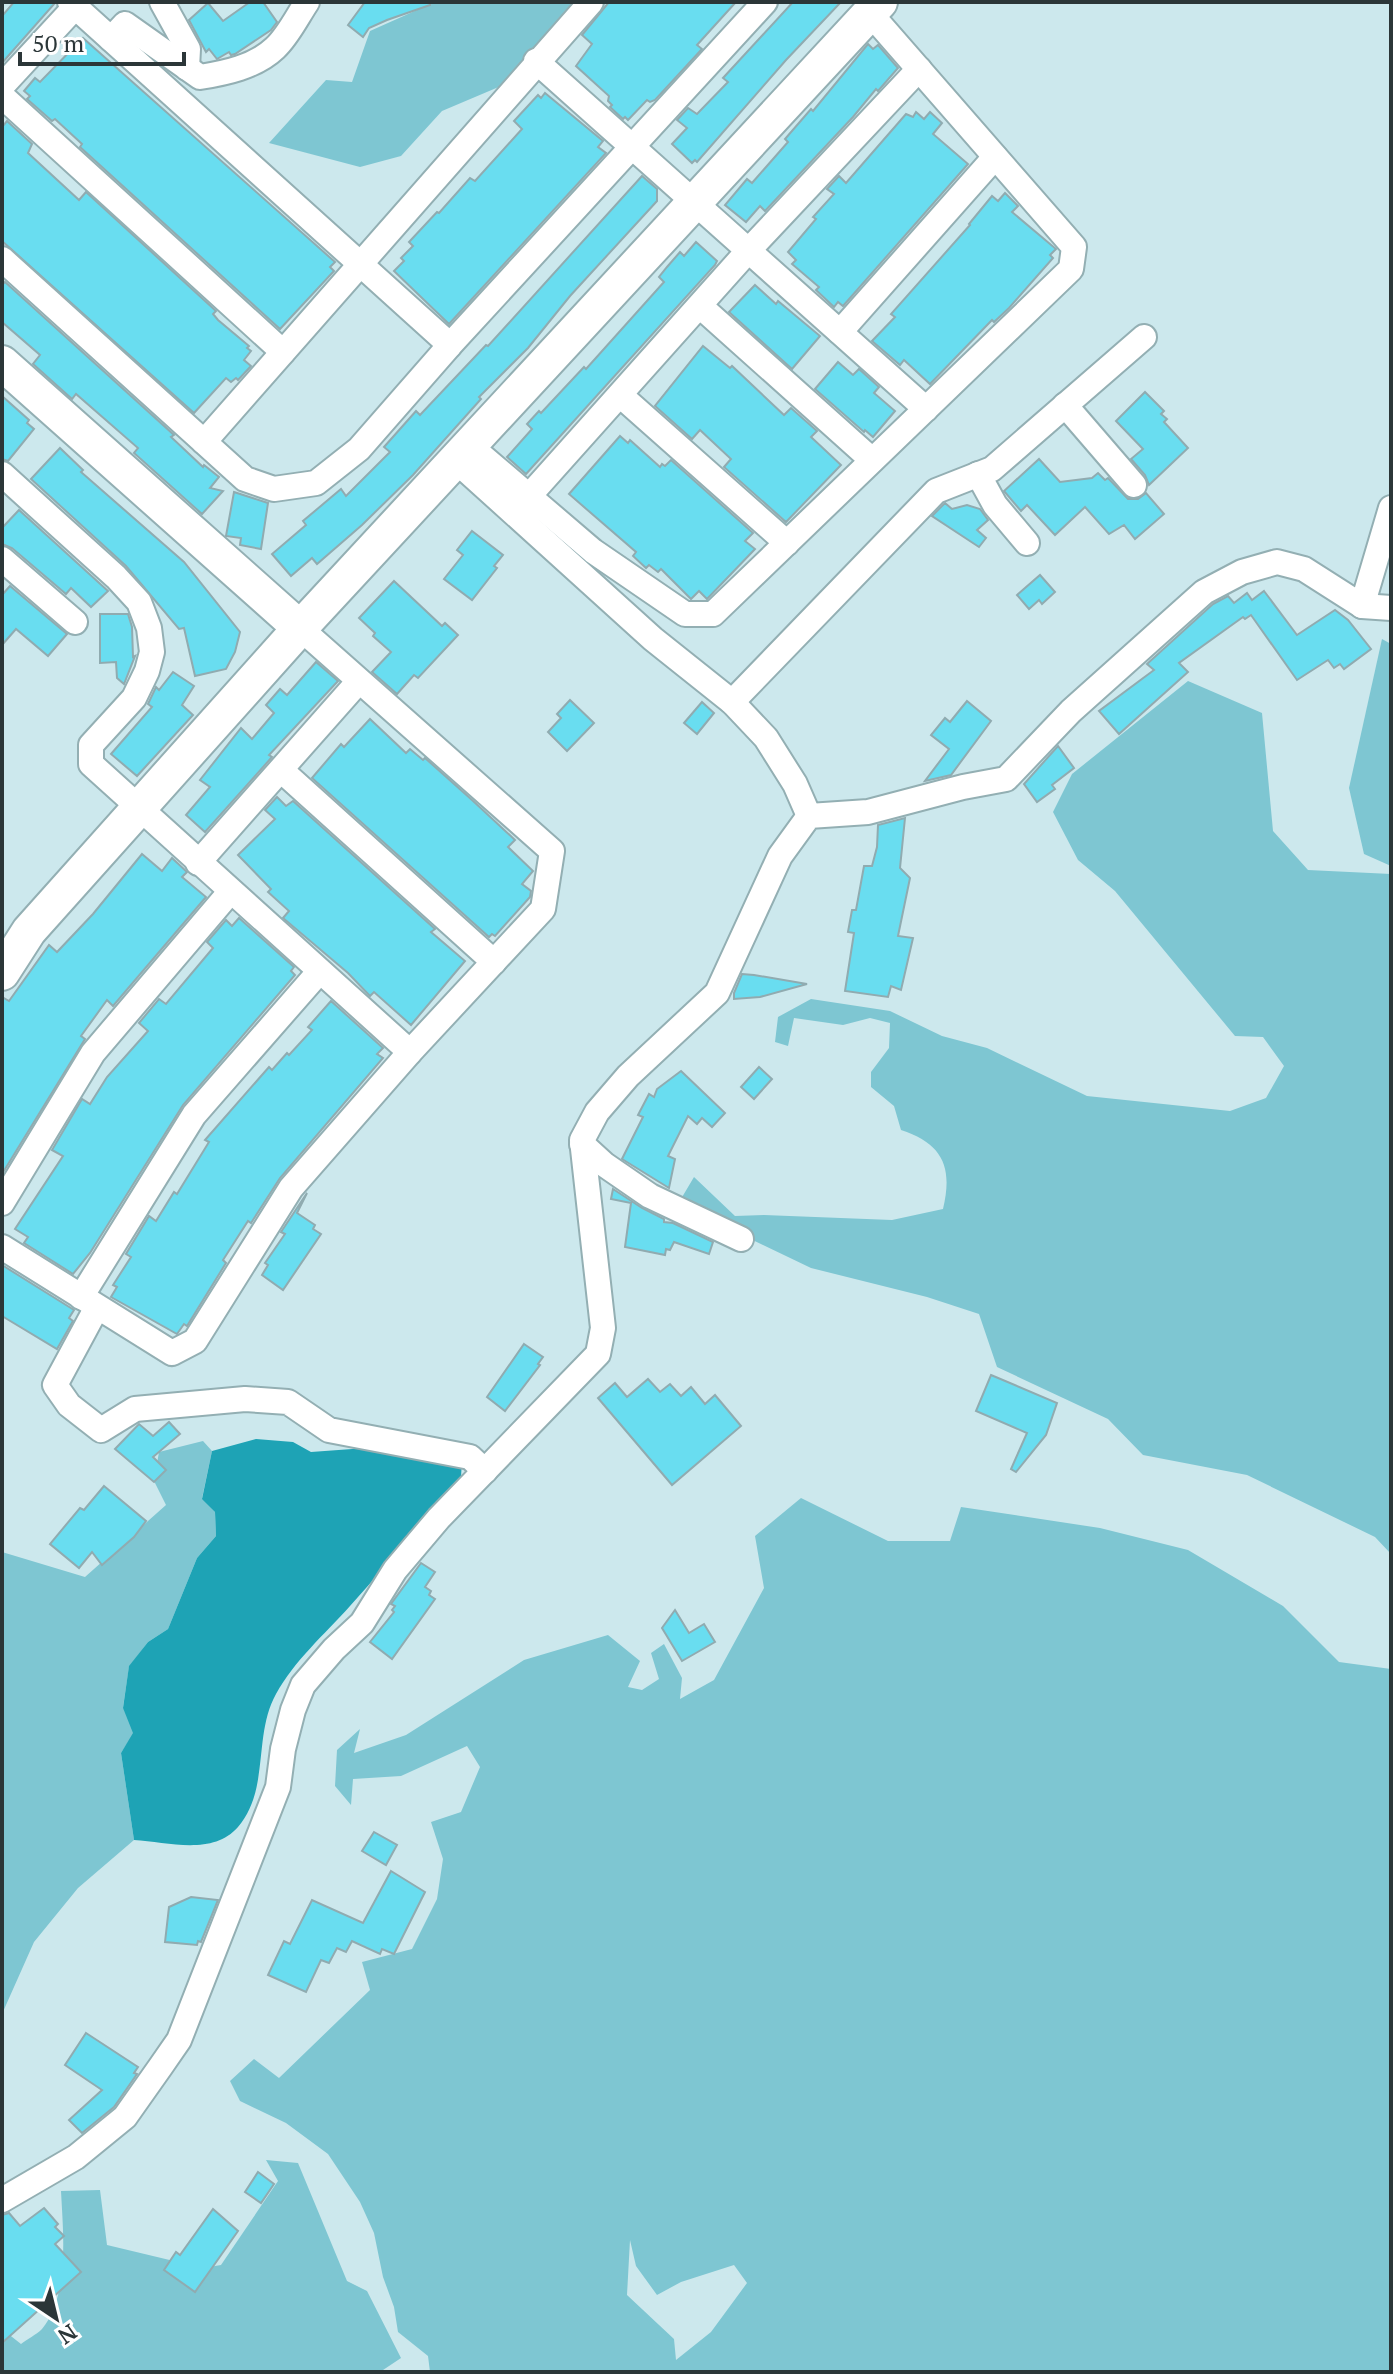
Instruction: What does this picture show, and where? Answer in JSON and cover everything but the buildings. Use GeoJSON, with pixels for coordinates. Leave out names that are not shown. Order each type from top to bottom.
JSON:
{"type":"FeatureCollection","features":[{"type":"Feature","properties":{"kind":"street"},"geometry":{"type":"LineString","coordinates":[[162,2],[188,49],[187,68]]}},
{"type":"Feature","properties":{"kind":"street"},"geometry":{"type":"LineString","coordinates":[[111,39],[125,24],[200,77],[229,72],[259,60],[276,48],[307,2]]}},
{"type":"Feature","properties":{"kind":"street"},"geometry":{"type":"LineString","coordinates":[[204,442],[591,2]]}},
{"type":"Feature","properties":{"kind":"street"},"geometry":{"type":"LineString","coordinates":[[2,259],[245,479],[274,489],[316,483],[359,449],[450,345],[765,2]]}},
{"type":"Feature","properties":{"kind":"street"},"geometry":{"type":"LineString","coordinates":[[2,86],[72,4],[450,345]]}},
{"type":"Feature","properties":{"kind":"street"},"geometry":{"type":"LineString","coordinates":[[2,973],[29,931],[300,628],[693,202],[875,7],[919,69],[1074,247],[1071,269],[713,614],[685,614],[593,551],[529,496],[462,453]]}},
{"type":"Feature","properties":{"kind":"street"},"geometry":{"type":"LineString","coordinates":[[536,61],[926,409]]}},
{"type":"Feature","properties":{"kind":"street"},"geometry":{"type":"LineString","coordinates":[[529,496],[748,251],[919,69]]}},
{"type":"Feature","properties":{"kind":"street"},"geometry":{"type":"LineString","coordinates":[[2,96],[283,352]]}},
{"type":"Feature","properties":{"kind":"street"},"geometry":{"type":"LineString","coordinates":[[840,332],[995,157]]}},
{"type":"Feature","properties":{"kind":"street"},"geometry":{"type":"LineString","coordinates":[[700,306],[872,460]]}},
{"type":"Feature","properties":{"kind":"street"},"geometry":{"type":"LineString","coordinates":[[732,702],[936,491],[992,469],[1144,337]]}},
{"type":"Feature","properties":{"kind":"street"},"geometry":{"type":"LineString","coordinates":[[2,363],[552,851],[543,909],[410,1052],[291,1188],[195,1341],[172,1353],[2,1247]]}},
{"type":"Feature","properties":{"kind":"street"},"geometry":{"type":"LineString","coordinates":[[620,395],[787,543]]}},
{"type":"Feature","properties":{"kind":"street"},"geometry":{"type":"LineString","coordinates":[[1065,405],[1134,485]]}},
{"type":"Feature","properties":{"kind":"street"},"geometry":{"type":"LineString","coordinates":[[462,453],[653,639],[732,702],[766,738],[795,784],[809,816]]}},
{"type":"Feature","properties":{"kind":"street"},"geometry":{"type":"LineString","coordinates":[[978,474],[995,505],[1027,543]]}},
{"type":"Feature","properties":{"kind":"street"},"geometry":{"type":"LineString","coordinates":[[5,482],[116,577],[139,602],[149,628],[152,652],[147,671],[134,698],[91,745],[91,764],[410,1052]]}},
{"type":"Feature","properties":{"kind":"street"},"geometry":{"type":"LineString","coordinates":[[1362,606],[1391,508]]}},
{"type":"Feature","properties":{"kind":"street"},"geometry":{"type":"LineString","coordinates":[[2,559],[75,622]]}},
{"type":"Feature","properties":{"kind":"street"},"geometry":{"type":"LineString","coordinates":[[809,816],[868,812],[1006,779],[1071,711],[1204,592],[1242,572],[1277,562],[1304,569],[1362,606],[1391,608]]}},
{"type":"Feature","properties":{"kind":"street"},"geometry":{"type":"LineString","coordinates":[[198,863],[359,681]]}},
{"type":"Feature","properties":{"kind":"street"},"geometry":{"type":"LineString","coordinates":[[281,770],[494,962]]}},
{"type":"Feature","properties":{"kind":"street"},"geometry":{"type":"LineString","coordinates":[[2,2200],[76,2157],[125,2117],[173,2049],[278,1787],[283,1749],[303,1685],[362,1623],[395,1570],[439,1518],[598,1354],[603,1328],[582,1140],[597,1112],[628,1076],[717,993],[780,856],[809,816]]}},
{"type":"Feature","properties":{"kind":"street"},"geometry":{"type":"LineString","coordinates":[[2,1203],[93,1053],[230,892]]}},
{"type":"Feature","properties":{"kind":"street"},"geometry":{"type":"LineString","coordinates":[[319,972],[194,1115],[89,1302],[55,1385],[69,1405],[101,1430],[135,1409],[245,1399],[288,1402],[329,1430],[470,1457],[485,1471]]}},
{"type":"Feature","properties":{"kind":"street"},"geometry":{"type":"LineString","coordinates":[[582,1144],[605,1165],[650,1196],[741,1239]]}},
{"type":"Feature","properties":{"kind":"shaded area"},"geometry":{"type":"Polygon","coordinates":[[[435,2],[573,2],[501,86],[442,111],[401,156],[360,167],[269,143],[326,80],[352,82],[370,31],[435,2]]]}},
{"type":"Feature","properties":{"kind":"shaded area"},"geometry":{"type":"Polygon","coordinates":[[[1382,639],[1391,644],[1391,866],[1364,854],[1349,788],[1382,639]]]}},
{"type":"Feature","properties":{"kind":"shaded area"},"geometry":{"type":"Polygon","coordinates":[[[1188,681],[1262,713],[1273,831],[1308,870],[1391,874],[1391,1554],[1375,1537],[1247,1475],[1143,1455],[1108,1419],[997,1367],[979,1314],[927,1297],[811,1268],[678,1204],[694,1177],[735,1216],[892,1220],[943,1209],[947,1181],[942,1159],[927,1142],[901,1130],[894,1106],[871,1087],[871,1072],[889,1048],[890,1023],[870,1018],[843,1025],[794,1018],[788,1046],[775,1042],[778,1017],[811,999],[890,1011],[942,1036],[987,1048],[1087,1096],[1230,1111],[1266,1098],[1284,1066],[1263,1037],[1235,1036],[1115,891],[1078,860],[1053,812],[1072,774],[1188,681]]]}},
{"type":"Feature","properties":{"kind":"shaded area"},"geometry":{"type":"Polygon","coordinates":[[[256,1439],[293,1442],[311,1452],[366,1448],[462,1460],[461,1477],[301,1659],[276,1694],[265,1727],[254,1796],[238,1827],[216,1842],[203,1844],[134,1840],[121,1753],[133,1733],[123,1708],[129,1666],[148,1642],[168,1629],[197,1558],[216,1536],[215,1512],[202,1499],[212,1451],[256,1439]]]}},
{"type":"Feature","properties":{"kind":"shaded area"},"geometry":{"type":"Polygon","coordinates":[[[203,1441],[212,1451],[202,1498],[215,1512],[216,1536],[197,1558],[168,1629],[148,1642],[129,1667],[123,1707],[134,1733],[121,1753],[134,1840],[78,1888],[34,1942],[2,2014],[2,1552],[85,1577],[166,1505],[154,1481],[159,1452],[203,1441]]]}},
{"type":"Feature","properties":{"kind":"shaded area"},"geometry":{"type":"Polygon","coordinates":[[[801,1498],[888,1541],[950,1541],[961,1507],[1100,1528],[1188,1550],[1283,1606],[1339,1662],[1391,1669],[1391,2372],[430,2372],[428,2356],[398,2332],[374,2233],[360,2202],[328,2154],[286,2123],[240,2101],[230,2081],[254,2059],[279,2078],[370,1990],[362,1962],[412,1949],[437,1899],[443,1859],[431,1822],[461,1812],[480,1767],[467,1746],[401,1776],[353,1779],[351,1805],[335,1786],[337,1750],[360,1729],[354,1753],[406,1735],[524,1660],[608,1635],[640,1661],[628,1687],[642,1690],[659,1679],[651,1653],[664,1644],[682,1678],[680,1699],[714,1680],[764,1588],[755,1536],[801,1498]],[[630,2240],[627,2295],[674,2339],[676,2360],[711,2332],[747,2283],[734,2265],[681,2282],[657,2295],[636,2266],[630,2240]]]}},
{"type":"Feature","properties":{"kind":"shaded area"},"geometry":{"type":"Polygon","coordinates":[[[266,2160],[298,2163],[347,2281],[367,2291],[401,2358],[380,2372],[2,2372],[2,2329],[21,2344],[42,2329],[57,2299],[63,2262],[61,2191],[100,2190],[107,2245],[203,2268],[221,2265],[278,2181],[266,2160]]]}}]}
